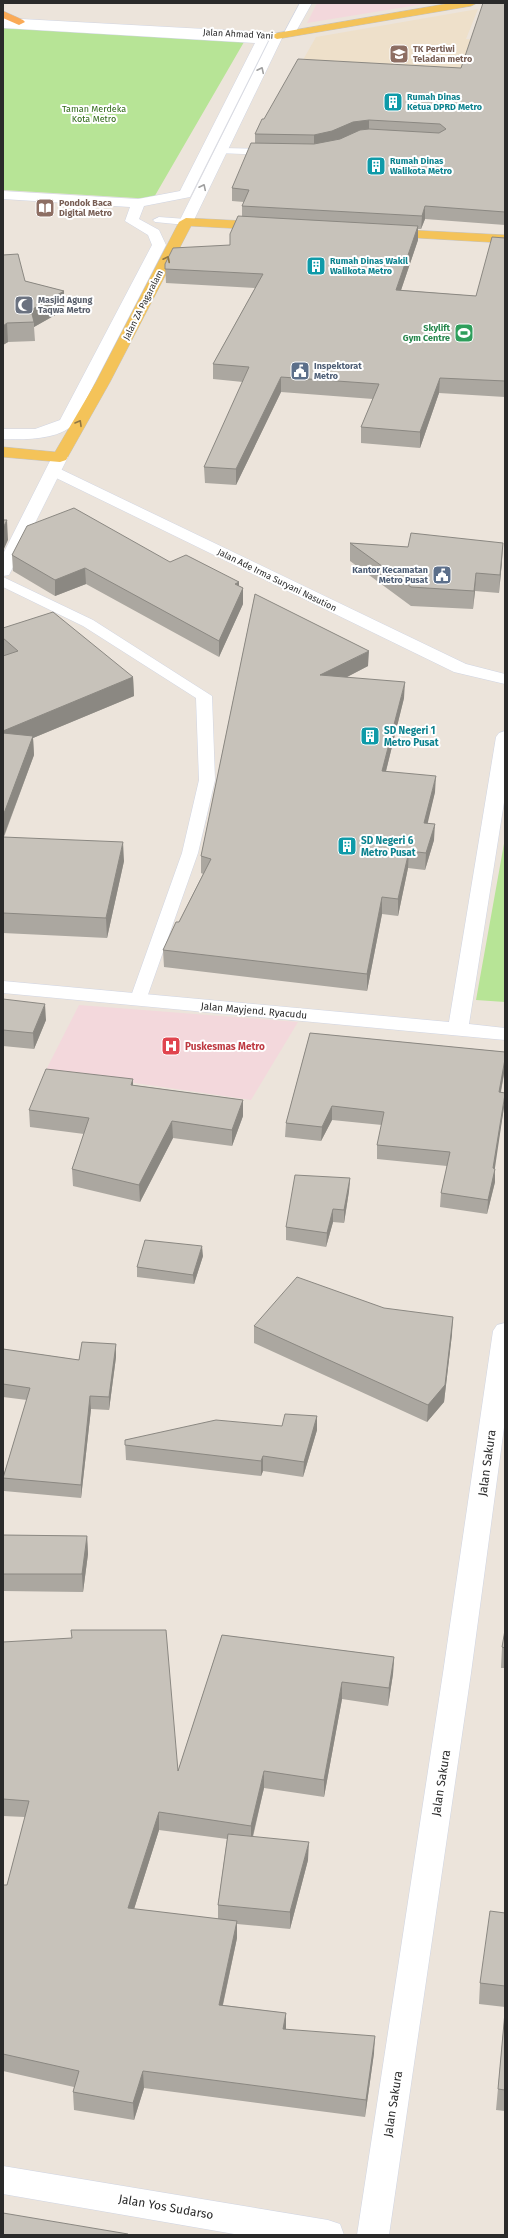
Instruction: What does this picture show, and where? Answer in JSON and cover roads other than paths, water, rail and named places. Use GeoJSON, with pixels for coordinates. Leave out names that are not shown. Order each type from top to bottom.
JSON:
{"type":"FeatureCollection","features":[{"type":"Feature","properties":{"kind":"highway"},"geometry":{"type":"LineString","coordinates":[[3,14],[19,22]]}},
{"type":"Feature","properties":{"kind":"main road","name":"Jalan Ahmad Yani"},"geometry":{"type":"LineString","coordinates":[[277,36],[471,3]]}},
{"type":"Feature","properties":{"kind":"main road"},"geometry":{"type":"LineString","coordinates":[[186,222],[282,227]]}},
{"type":"Feature","properties":{"kind":"main road","name":"Jalan ZA Pagaralam"},"geometry":{"type":"LineString","coordinates":[[57,464],[103,382],[186,222]]}},
{"type":"Feature","properties":{"kind":"main road"},"geometry":{"type":"LineString","coordinates":[[378,232],[505,239]]}},
{"type":"Feature","properties":{"kind":"main road","name":"Jalan Ade Irma Suryani Nasution"},"geometry":{"type":"LineString","coordinates":[[3,452],[57,464]]}},
{"type":"Feature","properties":{"kind":"street"},"geometry":{"type":"LineString","coordinates":[[290,33],[306,3]]}},
{"type":"Feature","properties":{"kind":"street","name":"Jalan Ahmad Yani"},"geometry":{"type":"LineString","coordinates":[[3,21],[277,36]]}},
{"type":"Feature","properties":{"kind":"street"},"geometry":{"type":"LineString","coordinates":[[3,24],[262,41],[185,194],[138,203],[3,195]]}},
{"type":"Feature","properties":{"kind":"street","name":"Jalan ZA Pagaralam"},"geometry":{"type":"LineString","coordinates":[[186,222],[277,36]]}},
{"type":"Feature","properties":{"kind":"street"},"geometry":{"type":"LineString","coordinates":[[3,434],[27,436],[53,431],[66,423],[159,245],[154,233],[132,221],[138,203]]}},
{"type":"Feature","properties":{"kind":"street"},"geometry":{"type":"LineString","coordinates":[[118,216],[159,220]]}},
{"type":"Feature","properties":{"kind":"street","name":"Jalan ZA Pagaralam"},"geometry":{"type":"LineString","coordinates":[[3,571],[57,464]]}},
{"type":"Feature","properties":{"kind":"street","name":"Jalan Ade Irma Suryani Nasution"},"geometry":{"type":"LineString","coordinates":[[57,464],[439,658],[460,668],[505,679]]}},
{"type":"Feature","properties":{"kind":"street"},"geometry":{"type":"LineString","coordinates":[[458,1028],[505,737]]}},
{"type":"Feature","properties":{"kind":"street","name":"Jalan Mayjend. Ryacudu"},"geometry":{"type":"LineString","coordinates":[[3,987],[458,1028],[505,1034]]}},
{"type":"Feature","properties":{"kind":"street","name":"Jalan Sakura"},"geometry":{"type":"LineString","coordinates":[[373,2235],[457,1673],[505,1331]]}},
{"type":"Feature","properties":{"kind":"street","name":"Jalan Yos Sudarso"},"geometry":{"type":"LineString","coordinates":[[3,2180],[328,2235]]}},
{"type":"Feature","properties":{"kind":"lane"},"geometry":{"type":"LineString","coordinates":[[221,151],[281,152]]}},
{"type":"Feature","properties":{"kind":"lane"},"geometry":{"type":"LineString","coordinates":[[159,220],[186,222]]}},
{"type":"Feature","properties":{"kind":"lane"},"geometry":{"type":"LineString","coordinates":[[3,581],[88,623],[204,696],[207,780],[190,853],[139,999]]}},
{"type":"Feature","properties":{"kind":"place","name":"TK Pertiwi Teladan metro"},"geometry":{"type":"Point","coordinates":[399,54]}},
{"type":"Feature","properties":{"kind":"place","name":"Rumah Dinas Ketua DPRD Metro"},"geometry":{"type":"Point","coordinates":[393,102]}},
{"type":"Feature","properties":{"kind":"place","name":"Rumah Dinas Walikota Metro"},"geometry":{"type":"Point","coordinates":[376,166]}},
{"type":"Feature","properties":{"kind":"place","name":"Pondok Baca Digital Metro"},"geometry":{"type":"Point","coordinates":[45,208]}},
{"type":"Feature","properties":{"kind":"place","name":"Rumah Dinas Wakil Walikota Metro"},"geometry":{"type":"Point","coordinates":[316,266]}},
{"type":"Feature","properties":{"kind":"place","name":"Masjid Agung Taqwa Metro"},"geometry":{"type":"Point","coordinates":[24,305]}},
{"type":"Feature","properties":{"kind":"place","name":"Skylift Gym Centre"},"geometry":{"type":"Point","coordinates":[464,333]}},
{"type":"Feature","properties":{"kind":"place","name":"Inspektorat Metro"},"geometry":{"type":"Point","coordinates":[300,371]}},
{"type":"Feature","properties":{"kind":"place","name":"Kantor Kecamatan Metro Pusat"},"geometry":{"type":"Point","coordinates":[442,575]}},
{"type":"Feature","properties":{"kind":"place","name":"SD Negeri 1 Metro Pusat"},"geometry":{"type":"Point","coordinates":[370,736]}},
{"type":"Feature","properties":{"kind":"place","name":"SD Negeri 6 Metro Pusat"},"geometry":{"type":"Point","coordinates":[347,846]}},
{"type":"Feature","properties":{"kind":"place","name":"Puskesmas Metro"},"geometry":{"type":"Point","coordinates":[171,1046]}},
{"type":"Feature","properties":{"kind":"park label","name":"Taman Merdeka Kota Metro"},"geometry":{"type":"Point","coordinates":[94,114]}}]}
